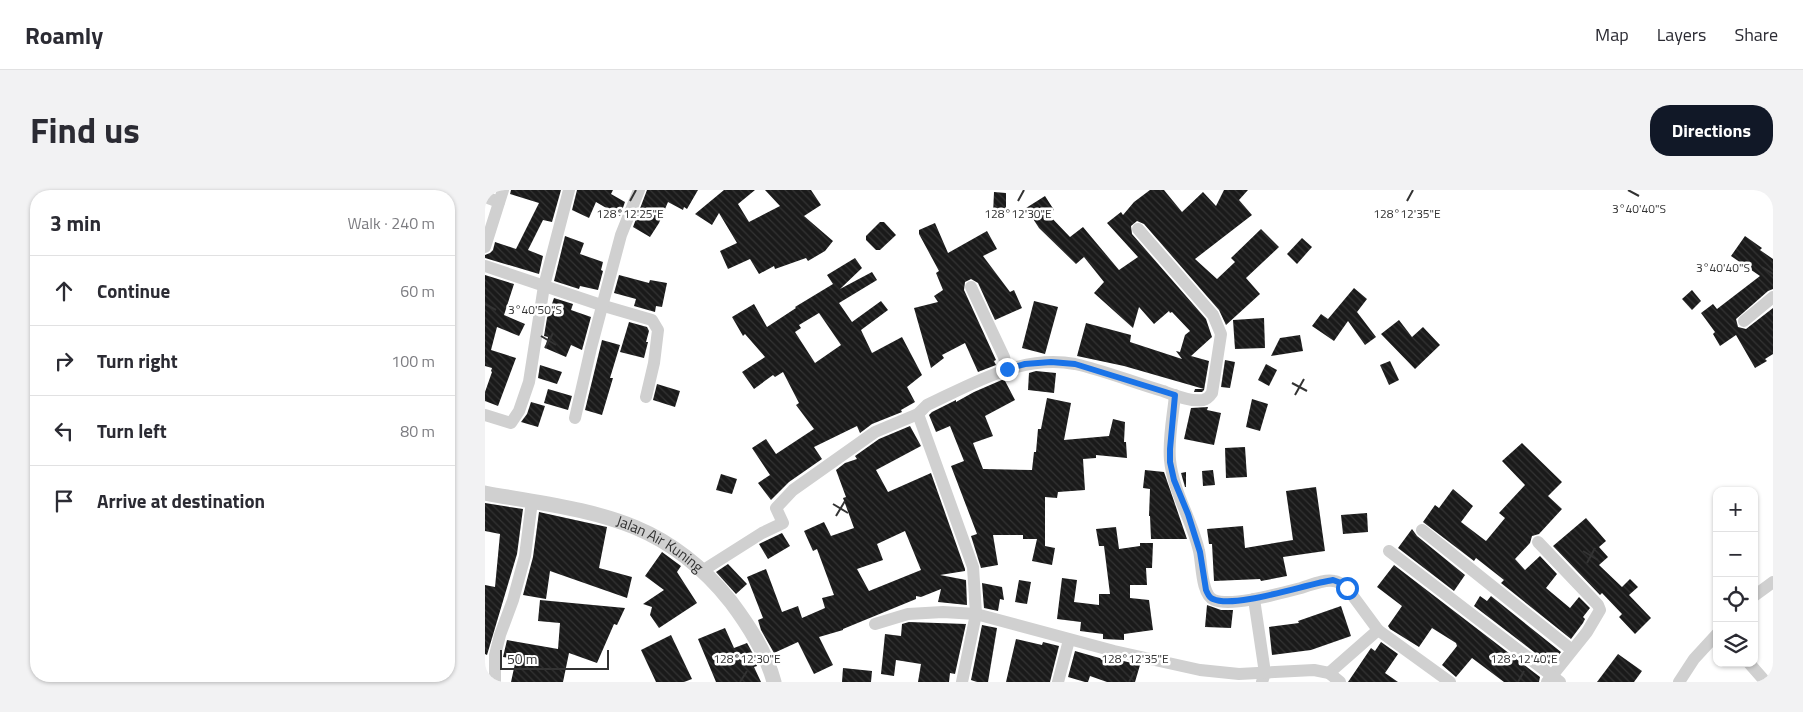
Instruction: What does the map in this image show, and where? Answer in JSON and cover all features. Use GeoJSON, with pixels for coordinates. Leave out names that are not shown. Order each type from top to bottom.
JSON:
{"type":"FeatureCollection","features":[{"type":"Feature","properties":{"kind":"street"},"geometry":{"type":"LineString","coordinates":[[485,415],[511,423],[519,411],[529,382],[544,286],[569,190]]}},
{"type":"Feature","properties":{"kind":"street"},"geometry":{"type":"LineString","coordinates":[[575,418],[591,348],[621,235],[639,190]]}},
{"type":"Feature","properties":{"kind":"street"},"geometry":{"type":"LineString","coordinates":[[485,198],[501,196],[485,247]]}},
{"type":"Feature","properties":{"kind":"street"},"geometry":{"type":"LineString","coordinates":[[702,571],[754,538],[783,523],[776,508],[793,490],[875,432],[919,414],[927,405],[1007,369],[1025,364],[1051,362],[1075,364],[1175,395],[1203,400],[1208,398],[1212,393],[1221,334],[1213,314],[1138,230]]}},
{"type":"Feature","properties":{"kind":"street"},"geometry":{"type":"LineString","coordinates":[[485,266],[603,306],[644,316],[657,324],[654,363],[646,397]]}},
{"type":"Feature","properties":{"kind":"street"},"geometry":{"type":"LineString","coordinates":[[971,286],[1007,369]]}},
{"type":"Feature","properties":{"kind":"street"},"geometry":{"type":"LineString","coordinates":[[1744,321],[1773,296]]}},
{"type":"Feature","properties":{"kind":"street"},"geometry":{"type":"LineString","coordinates":[[1175,395],[1170,462],[1174,480],[1188,514],[1200,552],[1206,590],[1209,596],[1214,600],[1254,599],[1333,580],[1347,588],[1378,630],[1450,682]]}},
{"type":"Feature","properties":{"kind":"street"},"geometry":{"type":"LineString","coordinates":[[919,414],[973,567],[976,614],[962,682]]}},
{"type":"Feature","properties":{"kind":"street","name":"Jalan Air Kuning"},"geometry":{"type":"LineString","coordinates":[[485,493],[576,508],[625,522],[679,550],[724,594],[747,625],[762,651],[774,682]]}},
{"type":"Feature","properties":{"kind":"street"},"geometry":{"type":"LineString","coordinates":[[495,682],[495,655],[499,635],[513,600],[525,556],[532,501]]}},
{"type":"Feature","properties":{"kind":"street"},"geometry":{"type":"LineString","coordinates":[[1422,530],[1573,650]]}},
{"type":"Feature","properties":{"kind":"street"},"geometry":{"type":"LineString","coordinates":[[1389,551],[1553,680],[1598,614],[1598,605],[1538,542]]}},
{"type":"Feature","properties":{"kind":"street"},"geometry":{"type":"LineString","coordinates":[[1758,593],[1773,582]]}},
{"type":"Feature","properties":{"kind":"street"},"geometry":{"type":"LineString","coordinates":[[1254,599],[1263,677]]}},
{"type":"Feature","properties":{"kind":"street"},"geometry":{"type":"LineString","coordinates":[[875,624],[909,614],[943,612],[976,614],[1143,659],[1200,670],[1263,677],[1315,670],[1329,673],[1340,682]]}},
{"type":"Feature","properties":{"kind":"street"},"geometry":{"type":"LineString","coordinates":[[1329,673],[1378,630]]}},
{"type":"Feature","properties":{"kind":"street"},"geometry":{"type":"LineString","coordinates":[[1679,682],[1694,659],[1713,638]]}},
{"type":"Feature","properties":{"kind":"street"},"geometry":{"type":"LineString","coordinates":[[1058,682],[1069,640]]}},
{"type":"Feature","properties":{"kind":"street"},"geometry":{"type":"LineString","coordinates":[[1753,667],[1765,678]]}},
{"type":"Feature","properties":{"kind":"building"},"geometry":{"type":"Polygon","coordinates":[[[511,190],[561,190],[552,222],[543,220],[528,250],[543,256],[539,274],[485,258],[485,255],[493,250],[495,242],[516,249],[539,203],[510,194],[511,190]]]}},
{"type":"Feature","properties":{"kind":"building"},"geometry":{"type":"Polygon","coordinates":[[[577,190],[613,190],[611,194],[625,202],[620,216],[596,202],[589,218],[572,210],[577,190]]]}},
{"type":"Feature","properties":{"kind":"building"},"geometry":{"type":"Polygon","coordinates":[[[647,190],[698,190],[687,209],[684,207],[683,210],[668,202],[659,223],[650,237],[633,227],[647,190]]]}},
{"type":"Feature","properties":{"kind":"building"},"geometry":{"type":"Polygon","coordinates":[[[724,190],[755,190],[738,204],[749,222],[780,206],[765,190],[811,190],[821,205],[804,216],[833,241],[825,251],[808,261],[806,258],[775,269],[774,266],[759,274],[750,259],[728,269],[720,251],[737,243],[719,213],[712,225],[695,214],[724,190]]]}},
{"type":"Feature","properties":{"kind":"building"},"geometry":{"type":"Polygon","coordinates":[[[1150,190],[1164,190],[1182,212],[1203,192],[1216,206],[1224,190],[1248,190],[1239,200],[1252,215],[1195,259],[1217,279],[1235,262],[1231,258],[1261,229],[1279,247],[1246,278],[1260,294],[1226,325],[1219,310],[1144,224],[1137,221],[1131,226],[1132,234],[1206,319],[1212,337],[1191,356],[1209,361],[1204,390],[1202,392],[1194,392],[1195,389],[1204,389],[1124,366],[1077,356],[1086,323],[1131,335],[1130,342],[1182,359],[1176,351],[1180,352],[1185,335],[1190,331],[1172,312],[1170,313],[1169,311],[1154,324],[1139,307],[1133,328],[1094,293],[1104,282],[1084,257],[1076,264],[1039,228],[1026,208],[1045,196],[1054,210],[1048,214],[1070,237],[1083,227],[1119,270],[1138,257],[1107,223],[1121,212],[1123,215],[1134,202],[1150,190]]]}},
{"type":"Feature","properties":{"kind":"building"},"geometry":{"type":"Polygon","coordinates":[[[994,192],[1006,193],[1006,214],[993,214],[994,192]]]}},
{"type":"Feature","properties":{"kind":"building"},"geometry":{"type":"Polygon","coordinates":[[[880,222],[884,222],[896,235],[880,250],[876,250],[866,240],[866,236],[880,222]]]}},
{"type":"Feature","properties":{"kind":"building"},"geometry":{"type":"Polygon","coordinates":[[[935,223],[948,253],[987,231],[997,249],[983,256],[1010,292],[1014,290],[1022,308],[995,320],[978,283],[971,279],[965,282],[964,290],[996,360],[994,361],[996,365],[978,372],[965,343],[942,355],[944,358],[931,368],[914,308],[938,302],[934,296],[943,290],[936,273],[939,271],[919,234],[919,230],[935,223]]]}},
{"type":"Feature","properties":{"kind":"building"},"geometry":{"type":"Polygon","coordinates":[[[565,236],[584,243],[580,254],[603,262],[601,270],[603,271],[598,290],[580,286],[579,289],[554,281],[565,236]]]}},
{"type":"Feature","properties":{"kind":"building"},"geometry":{"type":"Polygon","coordinates":[[[1745,236],[1762,248],[1760,250],[1773,259],[1773,289],[1768,291],[1736,319],[1738,327],[1746,329],[1773,308],[1773,354],[1765,359],[1767,361],[1755,368],[1736,335],[1720,346],[1713,334],[1715,332],[1701,313],[1713,304],[1717,309],[1760,276],[1731,256],[1745,236]]]}},
{"type":"Feature","properties":{"kind":"building"},"geometry":{"type":"Polygon","coordinates":[[[1302,238],[1312,247],[1297,264],[1287,254],[1302,238]]]}},
{"type":"Feature","properties":{"kind":"building"},"geometry":{"type":"Polygon","coordinates":[[[855,258],[862,268],[840,289],[872,272],[877,280],[839,303],[852,322],[881,301],[888,310],[861,330],[872,353],[902,337],[922,375],[907,387],[915,402],[901,410],[902,412],[872,424],[860,433],[857,426],[814,447],[822,459],[789,482],[771,500],[758,483],[770,475],[752,448],[766,439],[776,454],[814,429],[796,405],[799,403],[783,372],[775,377],[773,375],[754,389],[742,372],[765,357],[745,334],[743,336],[732,317],[754,304],[767,327],[833,284],[827,275],[855,258]],[[819,313],[799,325],[801,328],[795,332],[815,363],[841,345],[819,313]]]}},
{"type":"Feature","properties":{"kind":"building"},"geometry":{"type":"Polygon","coordinates":[[[485,275],[514,284],[504,315],[525,324],[519,336],[497,327],[491,350],[516,358],[498,406],[485,401],[485,392],[492,368],[485,366],[485,275]]]}},
{"type":"Feature","properties":{"kind":"building"},"geometry":{"type":"Polygon","coordinates":[[[619,275],[649,283],[650,280],[667,283],[662,307],[656,306],[655,312],[634,306],[636,299],[614,293],[619,275]]]}},
{"type":"Feature","properties":{"kind":"building"},"geometry":{"type":"Polygon","coordinates":[[[1354,288],[1367,299],[1357,312],[1376,337],[1365,345],[1348,321],[1334,341],[1312,326],[1321,314],[1328,319],[1354,288]]]}},
{"type":"Feature","properties":{"kind":"building"},"geometry":{"type":"Polygon","coordinates":[[[1692,290],[1701,301],[1692,310],[1682,299],[1692,290]]]}},
{"type":"Feature","properties":{"kind":"building"},"geometry":{"type":"Polygon","coordinates":[[[554,298],[573,304],[571,310],[591,317],[582,350],[571,345],[566,357],[545,348],[548,337],[544,336],[547,318],[554,298]]]}},
{"type":"Feature","properties":{"kind":"building"},"geometry":{"type":"Polygon","coordinates":[[[1034,301],[1058,307],[1045,354],[1022,348],[1034,301]]]}},
{"type":"Feature","properties":{"kind":"building"},"geometry":{"type":"Polygon","coordinates":[[[1264,318],[1265,348],[1235,349],[1233,320],[1264,318]]]}},
{"type":"Feature","properties":{"kind":"building"},"geometry":{"type":"Polygon","coordinates":[[[1399,320],[1412,337],[1423,327],[1440,345],[1415,369],[1381,334],[1399,320]]]}},
{"type":"Feature","properties":{"kind":"building"},"geometry":{"type":"Polygon","coordinates":[[[629,322],[647,327],[649,331],[644,358],[620,352],[629,322]]]}},
{"type":"Feature","properties":{"kind":"building"},"geometry":{"type":"Polygon","coordinates":[[[1300,335],[1303,351],[1271,356],[1280,338],[1300,335]]]}},
{"type":"Feature","properties":{"kind":"building"},"geometry":{"type":"Polygon","coordinates":[[[602,340],[620,345],[602,415],[585,410],[602,340]]]}},
{"type":"Feature","properties":{"kind":"building"},"geometry":{"type":"Polygon","coordinates":[[[1225,360],[1235,362],[1230,388],[1221,387],[1225,360]]]}},
{"type":"Feature","properties":{"kind":"building"},"geometry":{"type":"Polygon","coordinates":[[[1390,361],[1399,380],[1389,385],[1380,365],[1390,361]]]}},
{"type":"Feature","properties":{"kind":"building"},"geometry":{"type":"Polygon","coordinates":[[[1266,364],[1277,370],[1269,386],[1258,380],[1266,364]]]}},
{"type":"Feature","properties":{"kind":"building"},"geometry":{"type":"Polygon","coordinates":[[[540,365],[562,372],[557,384],[538,378],[540,365]]]}},
{"type":"Feature","properties":{"kind":"building"},"geometry":{"type":"Polygon","coordinates":[[[1036,371],[1056,373],[1054,393],[1028,390],[1029,373],[1036,371]]]}},
{"type":"Feature","properties":{"kind":"building"},"geometry":{"type":"Polygon","coordinates":[[[1004,379],[1015,400],[985,416],[993,436],[973,443],[983,469],[1032,470],[1038,429],[1041,429],[1047,398],[1071,403],[1064,440],[1109,436],[1113,419],[1125,422],[1124,442],[1126,442],[1127,458],[1096,455],[1096,458],[1083,459],[1085,490],[1058,492],[1057,498],[1045,497],[1045,546],[1055,548],[1052,565],[1032,561],[1037,539],[1023,539],[1023,535],[993,535],[998,565],[981,568],[971,536],[977,534],[951,466],[964,461],[950,426],[936,432],[929,415],[956,400],[956,402],[1004,379]]]}},
{"type":"Feature","properties":{"kind":"building"},"geometry":{"type":"Polygon","coordinates":[[[657,384],[680,391],[675,407],[653,400],[657,384]]]}},
{"type":"Feature","properties":{"kind":"building"},"geometry":{"type":"Polygon","coordinates":[[[548,389],[572,396],[568,410],[544,403],[548,389]]]}},
{"type":"Feature","properties":{"kind":"building"},"geometry":{"type":"Polygon","coordinates":[[[1252,399],[1268,404],[1260,431],[1246,427],[1252,399]]]}},
{"type":"Feature","properties":{"kind":"building"},"geometry":{"type":"Polygon","coordinates":[[[531,402],[545,406],[538,427],[521,422],[527,414],[531,402]]]}},
{"type":"Feature","properties":{"kind":"building"},"geometry":{"type":"Polygon","coordinates":[[[1208,407],[1207,410],[1221,413],[1214,445],[1184,439],[1191,408],[1208,407]]]}},
{"type":"Feature","properties":{"kind":"building"},"geometry":{"type":"Polygon","coordinates":[[[910,426],[921,446],[876,470],[888,492],[931,473],[965,569],[965,571],[940,575],[966,580],[967,605],[938,602],[941,589],[921,597],[916,596],[916,599],[843,630],[819,637],[833,665],[814,674],[798,642],[774,653],[761,630],[758,620],[763,618],[747,577],[766,569],[782,612],[798,606],[802,618],[825,608],[822,598],[834,595],[817,549],[813,551],[804,531],[824,522],[831,536],[854,528],[843,498],[846,497],[836,470],[845,463],[857,459],[855,456],[879,439],[910,426]],[[905,531],[877,544],[883,560],[857,569],[869,591],[921,570],[905,531]]]}},
{"type":"Feature","properties":{"kind":"building"},"geometry":{"type":"Polygon","coordinates":[[[1522,443],[1562,482],[1548,496],[1562,509],[1539,534],[1532,536],[1530,543],[1515,559],[1525,570],[1540,556],[1557,574],[1546,588],[1570,608],[1579,597],[1590,608],[1583,617],[1585,619],[1583,623],[1571,639],[1501,583],[1504,580],[1476,558],[1474,561],[1423,522],[1435,505],[1439,508],[1453,489],[1473,506],[1461,522],[1486,541],[1505,518],[1499,513],[1525,485],[1502,461],[1522,443]]]}},
{"type":"Feature","properties":{"kind":"building"},"geometry":{"type":"Polygon","coordinates":[[[1245,447],[1247,477],[1226,478],[1225,448],[1245,447]]]}},
{"type":"Feature","properties":{"kind":"building"},"geometry":{"type":"Polygon","coordinates":[[[1145,470],[1164,472],[1187,539],[1151,539],[1149,516],[1150,489],[1143,488],[1145,470]]]}},
{"type":"Feature","properties":{"kind":"building"},"geometry":{"type":"Polygon","coordinates":[[[1213,470],[1215,485],[1203,486],[1202,471],[1213,470]]]}},
{"type":"Feature","properties":{"kind":"building"},"geometry":{"type":"Polygon","coordinates":[[[1186,472],[1186,487],[1185,487],[1181,473],[1186,472]]]}},
{"type":"Feature","properties":{"kind":"building"},"geometry":{"type":"Polygon","coordinates":[[[721,474],[737,479],[732,494],[716,490],[721,474]]]}},
{"type":"Feature","properties":{"kind":"building"},"geometry":{"type":"Polygon","coordinates":[[[1316,487],[1325,551],[1283,557],[1287,576],[1261,581],[1260,579],[1214,581],[1212,544],[1209,544],[1207,529],[1243,526],[1245,548],[1293,540],[1286,491],[1316,487]]]}},
{"type":"Feature","properties":{"kind":"building"},"geometry":{"type":"Polygon","coordinates":[[[485,503],[523,509],[517,554],[487,655],[485,654],[485,585],[495,587],[500,534],[485,531],[485,503]]]}},
{"type":"Feature","properties":{"kind":"building"},"geometry":{"type":"Polygon","coordinates":[[[539,512],[607,527],[599,568],[632,577],[627,598],[550,571],[546,599],[523,595],[533,557],[539,512]]]}},
{"type":"Feature","properties":{"kind":"building"},"geometry":{"type":"Polygon","coordinates":[[[1367,513],[1368,532],[1343,534],[1341,515],[1367,513]]]}},
{"type":"Feature","properties":{"kind":"building"},"geometry":{"type":"Polygon","coordinates":[[[1586,518],[1606,541],[1599,547],[1608,557],[1599,565],[1622,587],[1630,579],[1638,587],[1629,595],[1651,618],[1635,634],[1619,617],[1622,614],[1602,593],[1600,595],[1553,546],[1586,518]]]}},
{"type":"Feature","properties":{"kind":"building"},"geometry":{"type":"Polygon","coordinates":[[[1116,527],[1119,549],[1140,546],[1140,543],[1153,543],[1152,568],[1146,568],[1147,585],[1130,585],[1130,598],[1149,600],[1153,630],[1124,634],[1124,640],[1103,639],[1103,634],[1080,631],[1081,622],[1057,619],[1062,578],[1077,580],[1074,602],[1099,605],[1099,594],[1110,594],[1104,546],[1099,546],[1096,529],[1116,527]]]}},
{"type":"Feature","properties":{"kind":"building"},"geometry":{"type":"Polygon","coordinates":[[[1412,529],[1417,536],[1465,575],[1454,591],[1398,548],[1412,529]]]}},
{"type":"Feature","properties":{"kind":"building"},"geometry":{"type":"Polygon","coordinates":[[[782,533],[790,546],[768,559],[759,544],[782,533]]]}},
{"type":"Feature","properties":{"kind":"building"},"geometry":{"type":"Polygon","coordinates":[[[662,552],[681,566],[677,572],[697,603],[659,628],[650,615],[652,607],[643,604],[664,590],[645,576],[662,552]]]}},
{"type":"Feature","properties":{"kind":"building"},"geometry":{"type":"Polygon","coordinates":[[[728,564],[747,584],[736,594],[716,572],[728,564]]]}},
{"type":"Feature","properties":{"kind":"building"},"geometry":{"type":"Polygon","coordinates":[[[1394,565],[1540,677],[1539,682],[1504,682],[1472,658],[1456,677],[1442,665],[1457,646],[1456,643],[1432,628],[1419,647],[1390,629],[1388,626],[1402,606],[1377,587],[1394,565]]]}},
{"type":"Feature","properties":{"kind":"building"},"geometry":{"type":"Polygon","coordinates":[[[1019,580],[1031,582],[1027,604],[1015,602],[1019,580]]]}},
{"type":"Feature","properties":{"kind":"building"},"geometry":{"type":"Polygon","coordinates":[[[982,583],[1002,587],[1004,600],[1000,599],[998,611],[984,608],[982,583]]]}},
{"type":"Feature","properties":{"kind":"building"},"geometry":{"type":"Polygon","coordinates":[[[1480,596],[1487,601],[1491,596],[1561,652],[1551,665],[1474,606],[1480,596]]]}},
{"type":"Feature","properties":{"kind":"building"},"geometry":{"type":"Polygon","coordinates":[[[540,600],[625,608],[617,625],[614,624],[597,663],[569,653],[563,682],[511,682],[516,659],[503,657],[507,640],[558,649],[560,623],[538,621],[540,600]]]}},
{"type":"Feature","properties":{"kind":"building"},"geometry":{"type":"Polygon","coordinates":[[[1207,605],[1221,610],[1233,610],[1231,628],[1205,627],[1207,605]]]}},
{"type":"Feature","properties":{"kind":"building"},"geometry":{"type":"Polygon","coordinates":[[[1341,606],[1351,636],[1311,650],[1272,655],[1269,627],[1299,623],[1298,621],[1341,606]]]}},
{"type":"Feature","properties":{"kind":"building"},"geometry":{"type":"Polygon","coordinates":[[[909,622],[966,624],[955,674],[950,673],[949,682],[918,682],[921,664],[896,660],[894,676],[881,674],[885,634],[901,636],[902,624],[909,622]]]}},
{"type":"Feature","properties":{"kind":"building"},"geometry":{"type":"Polygon","coordinates":[[[982,625],[997,628],[988,682],[971,680],[982,625]]]}},
{"type":"Feature","properties":{"kind":"building"},"geometry":{"type":"Polygon","coordinates":[[[725,628],[734,648],[747,643],[757,661],[757,666],[754,667],[761,682],[716,682],[698,639],[725,628]]]}},
{"type":"Feature","properties":{"kind":"building"},"geometry":{"type":"Polygon","coordinates":[[[671,635],[692,679],[684,682],[656,682],[641,650],[671,635]]]}},
{"type":"Feature","properties":{"kind":"building"},"geometry":{"type":"Polygon","coordinates":[[[1016,639],[1042,645],[1043,642],[1059,646],[1050,682],[1006,682],[1016,639]]]}},
{"type":"Feature","properties":{"kind":"building"},"geometry":{"type":"Polygon","coordinates":[[[1381,642],[1398,654],[1385,673],[1398,682],[1348,682],[1371,648],[1375,651],[1381,642]]]}},
{"type":"Feature","properties":{"kind":"building"},"geometry":{"type":"Polygon","coordinates":[[[1075,651],[1103,659],[1103,656],[1140,665],[1135,682],[1107,682],[1090,676],[1088,682],[1085,682],[1068,677],[1075,651]]]}},
{"type":"Feature","properties":{"kind":"building"},"geometry":{"type":"Polygon","coordinates":[[[1618,654],[1642,671],[1634,682],[1597,682],[1618,654]]]}},
{"type":"Feature","properties":{"kind":"building"},"geometry":{"type":"Polygon","coordinates":[[[843,668],[872,671],[871,682],[842,682],[843,668]]]}},
{"type":"Feature","properties":{"kind":"route"},"geometry":{"type":"LineString","coordinates":[[1007,369],[1025,364],[1051,362],[1075,364],[1175,395],[1170,462],[1174,480],[1188,514],[1200,552],[1206,590],[1214,600],[1254,599],[1333,580],[1347,588]]}}]}
